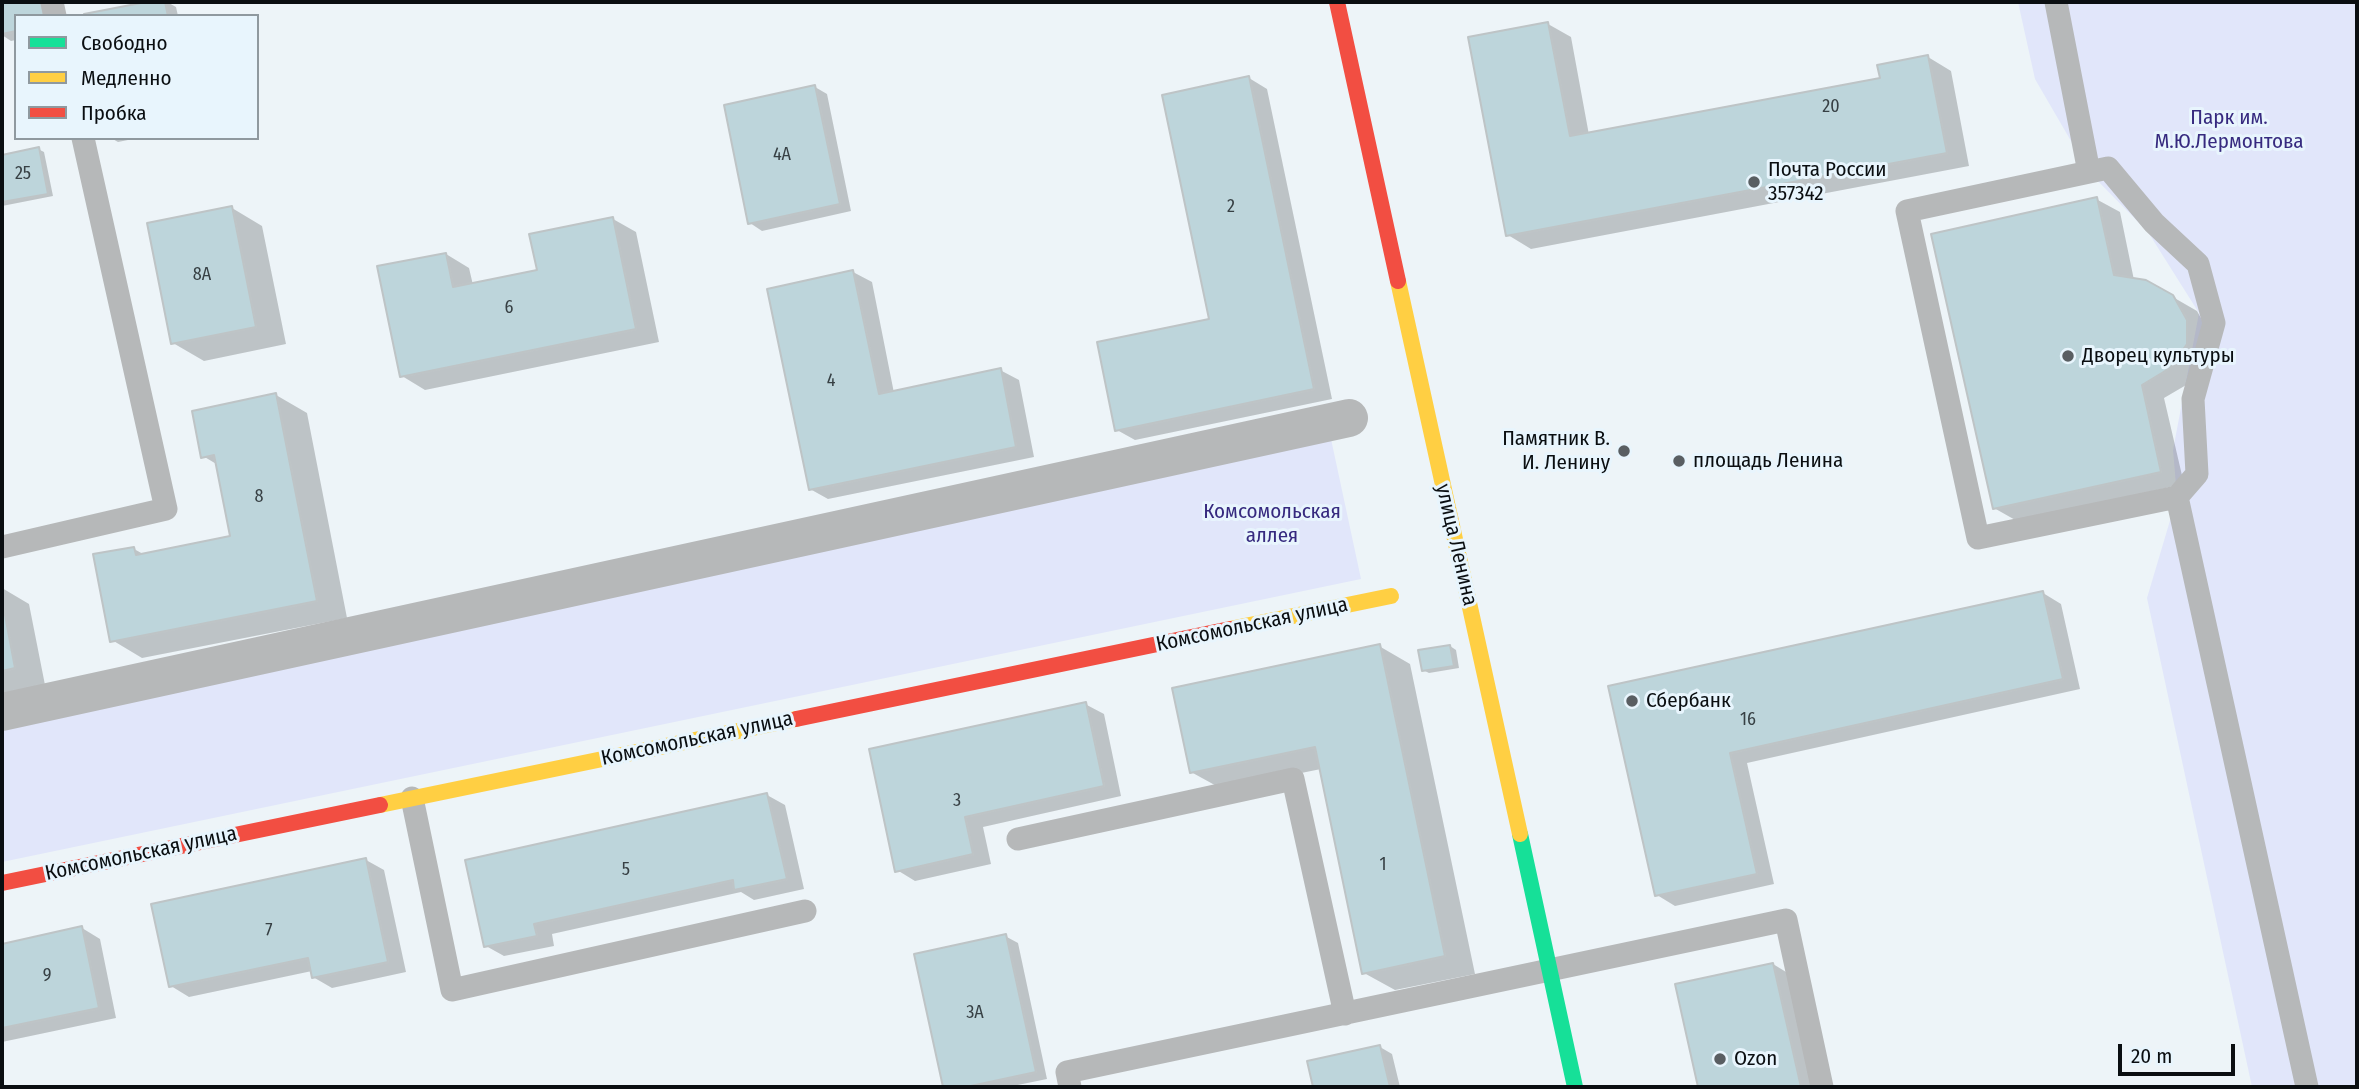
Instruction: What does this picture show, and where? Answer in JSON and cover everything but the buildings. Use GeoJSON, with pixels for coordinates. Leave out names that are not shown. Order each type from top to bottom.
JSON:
{"type":"FeatureCollection","features":[{"type":"Feature","properties":{"kind":"street","name":"улица Ленина"},"geometry":{"type":"LineString","coordinates":[[1337,2],[1575,1087]]}},
{"type":"Feature","properties":{"kind":"street"},"geometry":{"type":"LineString","coordinates":[[2,712],[1349,418]]}},
{"type":"Feature","properties":{"kind":"street","name":"Комсомольская улица"},"geometry":{"type":"LineString","coordinates":[[2,883],[1391,596]]}},
{"type":"Feature","properties":{"kind":"lane"},"geometry":{"type":"LineString","coordinates":[[2056,2],[2089,172]]}},
{"type":"Feature","properties":{"kind":"lane"},"geometry":{"type":"LineString","coordinates":[[2,547],[166,509],[83,140]]}},
{"type":"Feature","properties":{"kind":"lane"},"geometry":{"type":"LineString","coordinates":[[2108,168],[2154,223],[2198,264],[2214,323],[2193,399],[2197,474],[2177,497],[1978,538],[1907,211],[2108,168]]}},
{"type":"Feature","properties":{"kind":"lane"},"geometry":{"type":"LineString","coordinates":[[2177,497],[2307,1087]]}},
{"type":"Feature","properties":{"kind":"lane"},"geometry":{"type":"LineString","coordinates":[[1018,839],[1293,779],[1345,1014]]}},
{"type":"Feature","properties":{"kind":"lane"},"geometry":{"type":"LineString","coordinates":[[412,798],[452,990],[805,911]]}},
{"type":"Feature","properties":{"kind":"lane"},"geometry":{"type":"LineString","coordinates":[[1070,1087],[1067,1072],[1786,919],[1822,1087]]}},
{"type":"Feature","properties":{"kind":"green space","name":"Парк им. М.Ю.Лермонтова"},"geometry":{"type":"Polygon","coordinates":[[[2018,2],[2357,2],[2357,1087],[2252,1087],[2147,598],[2177,497],[2173,450],[2199,313],[2148,232],[2089,172],[2035,79],[2018,2]]]}},
{"type":"Feature","properties":{"kind":"green space","name":"Комсомольская аллея"},"geometry":{"type":"Polygon","coordinates":[[[1331,439],[1361,579],[2,862],[2,730],[1331,439]]]}},
{"type":"Feature","properties":{"kind":"traffic: fast"},"geometry":{"type":"LineString","coordinates":[[1520,834],[1575,1087]]}},
{"type":"Feature","properties":{"kind":"traffic: slow"},"geometry":{"type":"LineString","coordinates":[[1398,281],[1520,834]]}},
{"type":"Feature","properties":{"kind":"traffic: slow"},"geometry":{"type":"LineString","coordinates":[[1230,629],[1391,596]]}},
{"type":"Feature","properties":{"kind":"traffic: slow"},"geometry":{"type":"LineString","coordinates":[[380,805],[796,719]]}},
{"type":"Feature","properties":{"kind":"traffic: jam"},"geometry":{"type":"LineString","coordinates":[[1337,2],[1398,281]]}},
{"type":"Feature","properties":{"kind":"traffic: jam"},"geometry":{"type":"LineString","coordinates":[[796,719],[1230,629]]}},
{"type":"Feature","properties":{"kind":"traffic: jam"},"geometry":{"type":"LineString","coordinates":[[2,883],[380,805]]}},
{"type":"Feature","properties":{"kind":"place","name":"Почта России 357342"},"geometry":{"type":"Point","coordinates":[1754,182]}},
{"type":"Feature","properties":{"kind":"place","name":"Дворец культуры"},"geometry":{"type":"Point","coordinates":[2068,356]}},
{"type":"Feature","properties":{"kind":"place","name":"Памятник В. И. Ленину"},"geometry":{"type":"Point","coordinates":[1624,451]}},
{"type":"Feature","properties":{"kind":"place","name":"площадь Ленина"},"geometry":{"type":"Point","coordinates":[1679,461]}},
{"type":"Feature","properties":{"kind":"place","name":"Сбербанк"},"geometry":{"type":"Point","coordinates":[1632,701]}},
{"type":"Feature","properties":{"kind":"place","name":"Ozon"},"geometry":{"type":"Point","coordinates":[1720,1059]}}]}
